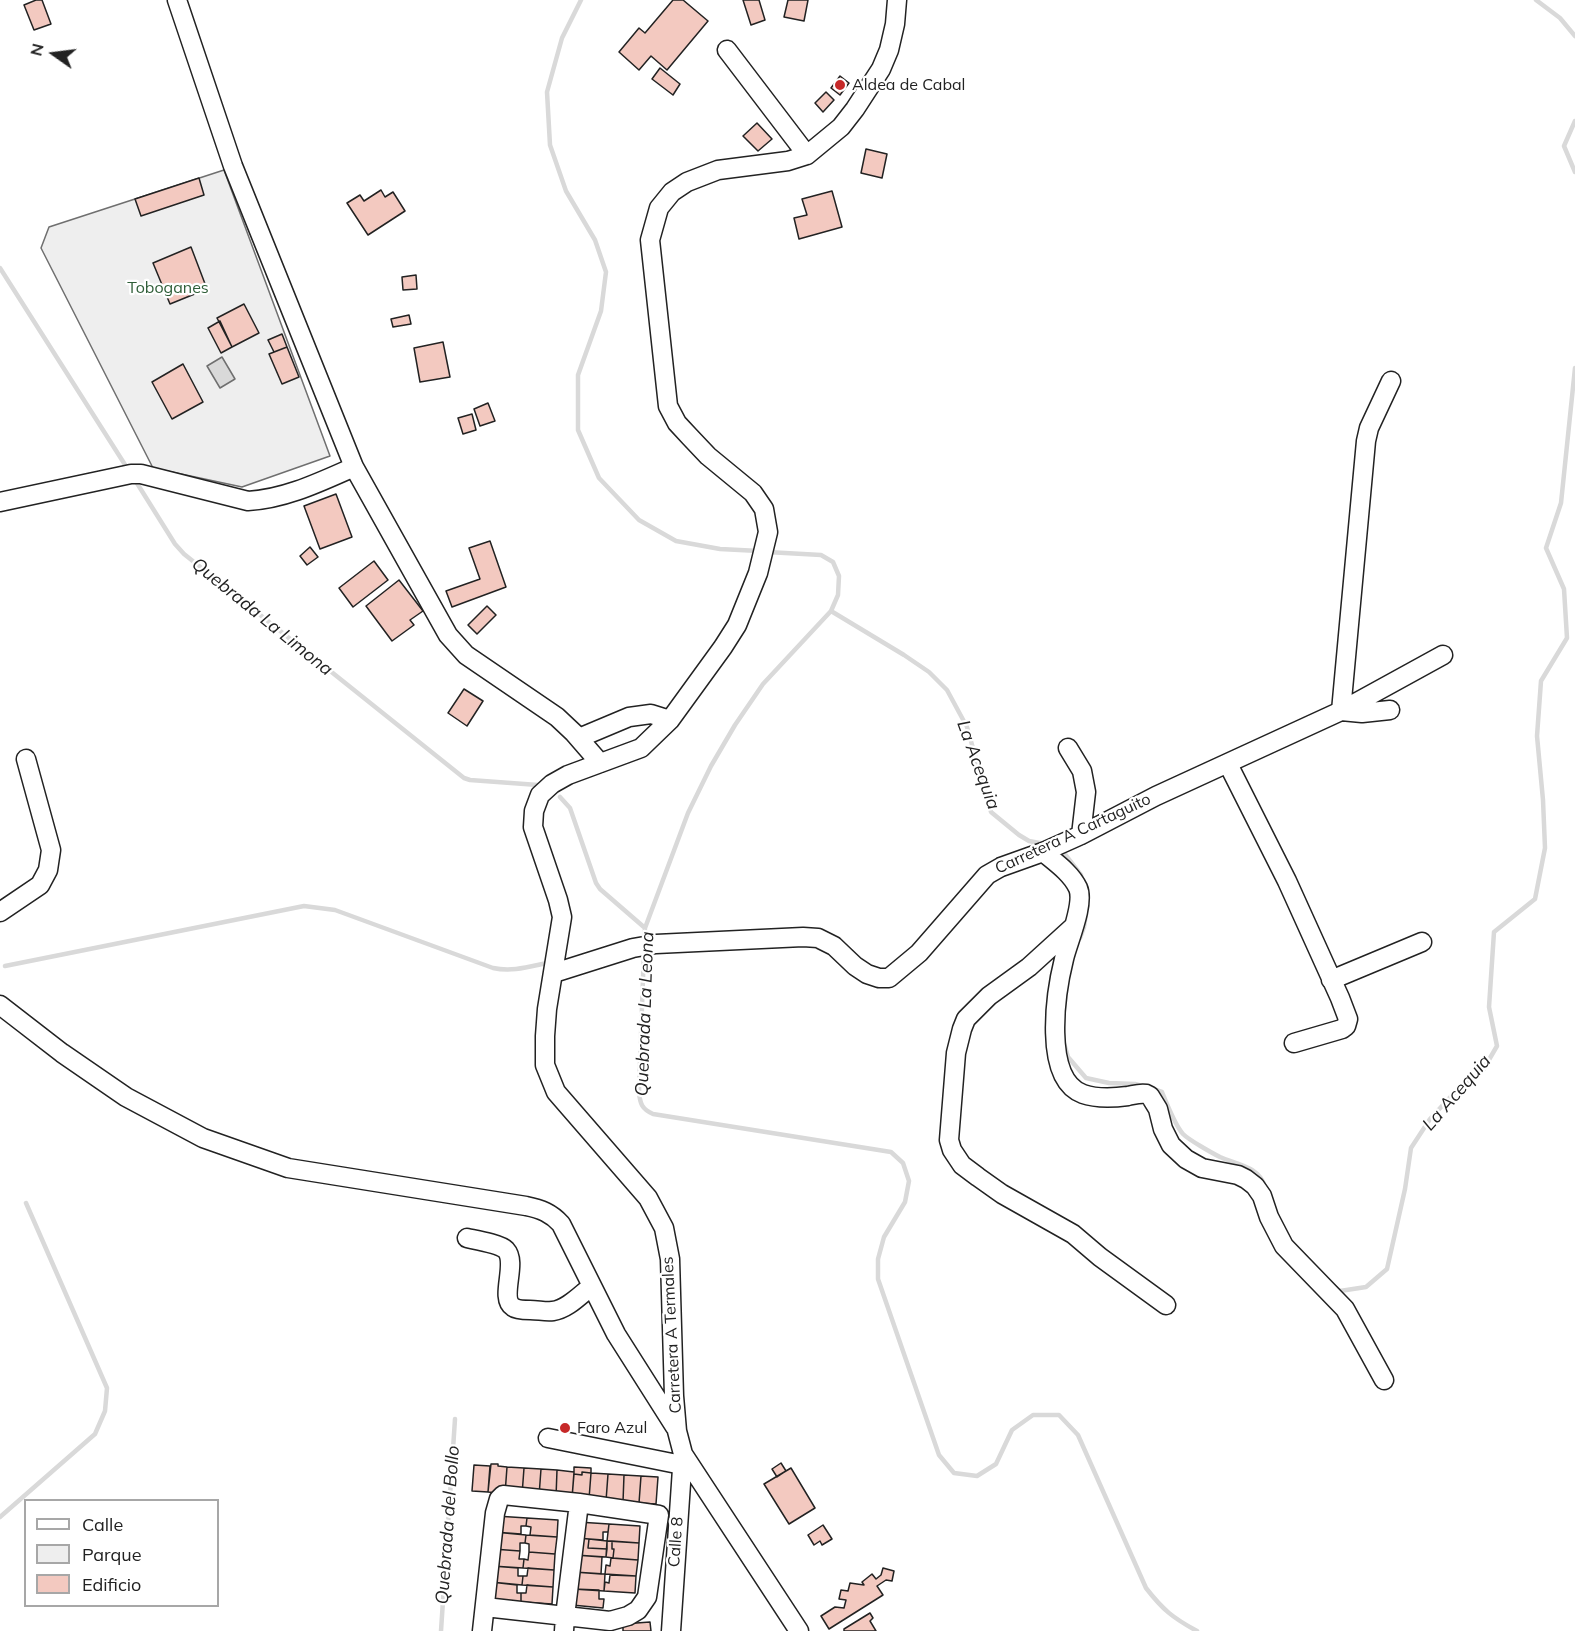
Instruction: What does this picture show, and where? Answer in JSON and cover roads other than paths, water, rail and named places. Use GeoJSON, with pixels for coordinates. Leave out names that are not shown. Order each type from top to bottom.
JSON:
{"type":"FeatureCollection","features":[{"type":"Feature","properties":{"kind":"street"},"geometry":{"type":"LineString","coordinates":[[177,0],[232,166],[354,468],[448,635],[466,655],[557,717],[600,763]]}},
{"type":"Feature","properties":{"kind":"street"},"geometry":{"type":"LineString","coordinates":[[727,50],[807,155],[841,127],[855,110],[881,69],[896,24],[897,0]]}},
{"type":"Feature","properties":{"kind":"street","name":"Carretera A Termales"},"geometry":{"type":"LineString","coordinates":[[799,1631],[682,1459],[674,1396],[670,1259],[664,1228],[648,1198],[556,1092],[545,1065],[545,1027],[562,917],[533,827],[534,811],[540,795],[552,784],[568,775],[641,748],[670,720],[736,626],[758,573],[768,532],[764,509],[753,494],[708,456],[677,423],[668,406],[650,240],[659,208],[672,192],[687,182],[718,170],[788,161],[807,155]]}},
{"type":"Feature","properties":{"kind":"street"},"geometry":{"type":"LineString","coordinates":[[1390,381],[1369,428],[1366,441],[1341,711],[1362,713],[1390,710]]}},
{"type":"Feature","properties":{"kind":"street"},"geometry":{"type":"LineString","coordinates":[[0,502],[130,474],[141,474],[248,501],[265,500],[283,496],[354,468]]}},
{"type":"Feature","properties":{"kind":"street","name":"Carretera A Cartaguito"},"geometry":{"type":"LineString","coordinates":[[554,973],[633,948],[656,944],[803,937],[818,938],[834,946],[867,974],[889,978],[919,954],[987,875],[1001,867],[1081,835],[1156,796],[1341,711],[1443,655]]}},
{"type":"Feature","properties":{"kind":"street"},"geometry":{"type":"LineString","coordinates":[[579,738],[629,717],[651,714],[670,720]]}},
{"type":"Feature","properties":{"kind":"street"},"geometry":{"type":"LineString","coordinates":[[1068,748],[1082,771],[1086,792],[1081,835]]}},
{"type":"Feature","properties":{"kind":"street"},"geometry":{"type":"LineString","coordinates":[[0,912],[40,885],[48,870],[51,850],[26,759]]}},
{"type":"Feature","properties":{"kind":"street"},"geometry":{"type":"LineString","coordinates":[[1228,764],[1287,881],[1348,1019],[1346,1026],[1342,1029],[1294,1043]]}},
{"type":"Feature","properties":{"kind":"street"},"geometry":{"type":"LineString","coordinates":[[1043,852],[1063,868],[1078,889],[1079,904],[1075,926],[1064,959],[1055,1015],[1056,1055],[1066,1081],[1081,1093],[1102,1098],[1146,1094],[1150,1096],[1158,1109],[1163,1129],[1172,1145],[1186,1160],[1202,1168],[1238,1175],[1255,1186],[1262,1196],[1269,1218],[1284,1246],[1345,1309],[1384,1380]]}},
{"type":"Feature","properties":{"kind":"street"},"geometry":{"type":"LineString","coordinates":[[1075,926],[1029,967],[989,996],[966,1019],[956,1053],[949,1140],[952,1150],[962,1165],[1002,1194],[1073,1234],[1100,1257],[1166,1305]]}},
{"type":"Feature","properties":{"kind":"street"},"geometry":{"type":"LineString","coordinates":[[1331,980],[1422,942]]}},
{"type":"Feature","properties":{"kind":"street"},"geometry":{"type":"LineString","coordinates":[[0,1005],[62,1053],[126,1097],[203,1138],[288,1168],[540,1208],[552,1214],[561,1224],[616,1334],[677,1431]]}},
{"type":"Feature","properties":{"kind":"street"},"geometry":{"type":"LineString","coordinates":[[466,1238],[502,1247],[508,1252],[510,1258],[508,1298],[509,1304],[514,1309],[558,1310],[592,1286]]}},
{"type":"Feature","properties":{"kind":"street"},"geometry":{"type":"LineString","coordinates":[[548,1438],[682,1459]]}},
{"type":"Feature","properties":{"kind":"street","name":"Calle 8"},"geometry":{"type":"LineString","coordinates":[[671,1631],[682,1459]]}},
{"type":"Feature","properties":{"kind":"street"},"geometry":{"type":"LineString","coordinates":[[482,1631],[495,1513],[500,1497],[505,1494],[659,1515],[647,1597],[638,1610],[628,1616],[610,1621],[564,1624],[485,1607]]}},
{"type":"Feature","properties":{"kind":"street"},"geometry":{"type":"LineString","coordinates":[[564,1624],[579,1503]]}},
{"type":"Feature","properties":{"kind":"waterway","name":"Quebrada La Leona"},"geometry":{"type":"LineString","coordinates":[[581,0],[562,38],[547,92],[550,145],[566,191],[595,240],[606,272],[601,311],[578,375],[578,430],[599,478],[639,520],[676,541],[720,549],[759,551]]}},
{"type":"Feature","properties":{"kind":"waterway","name":"La Acequia"},"geometry":{"type":"LineString","coordinates":[[1536,0],[1560,18],[1575,36]]}},
{"type":"Feature","properties":{"kind":"waterway","name":"La Acequia"},"geometry":{"type":"LineString","coordinates":[[1575,121],[1564,146],[1575,172]]}},
{"type":"Feature","properties":{"kind":"waterway","name":"Quebrada La Limona"},"geometry":{"type":"LineString","coordinates":[[0,268],[129,471]]}},
{"type":"Feature","properties":{"kind":"waterway","name":"La Acequia"},"geometry":{"type":"LineString","coordinates":[[1335,1287],[1340,1291],[1366,1287],[1387,1269],[1405,1189],[1411,1148],[1430,1119],[1455,1092],[1483,1070],[1497,1046],[1489,1007],[1494,932],[1535,899],[1545,848],[1537,736],[1541,681],[1567,638],[1564,589],[1546,548],[1561,503],[1575,368]]}},
{"type":"Feature","properties":{"kind":"waterway","name":"Quebrada La Limona"},"geometry":{"type":"LineString","coordinates":[[135,480],[175,544],[184,554],[464,778],[538,785]]}},
{"type":"Feature","properties":{"kind":"waterway","name":"Quebrada La Leona"},"geometry":{"type":"LineString","coordinates":[[644,941],[645,928],[688,813],[711,766],[763,684],[831,611],[838,595],[839,576],[833,562],[821,555],[767,552]]}},
{"type":"Feature","properties":{"kind":"waterway","name":"La Acequia"},"geometry":{"type":"LineString","coordinates":[[831,611],[929,672],[947,690],[967,727],[991,812],[1029,841],[1045,844]]}},
{"type":"Feature","properties":{"kind":"waterway","name":"Quebrada La Limona"},"geometry":{"type":"LineString","coordinates":[[560,797],[570,808],[596,883],[645,928]]}},
{"type":"Feature","properties":{"kind":"waterway","name":"La Acequia"},"geometry":{"type":"LineString","coordinates":[[1064,853],[1081,875],[1083,883]]}},
{"type":"Feature","properties":{"kind":"waterway"},"geometry":{"type":"LineString","coordinates":[[5,966],[304,906],[335,910],[493,968],[513,969],[547,963]]}},
{"type":"Feature","properties":{"kind":"waterway","name":"La Acequia"},"geometry":{"type":"LineString","coordinates":[[1080,938],[1086,914]]}},
{"type":"Feature","properties":{"kind":"waterway","name":"Quebrada La Leona"},"geometry":{"type":"LineString","coordinates":[[644,950],[639,1092],[644,1108],[653,1114],[891,1152],[903,1163],[909,1181],[905,1202],[884,1237],[878,1259],[878,1279],[939,1455],[954,1473],[977,1476],[996,1464],[1012,1430],[1033,1415],[1059,1415],[1078,1435],[1146,1588],[1169,1613],[1197,1631]]}},
{"type":"Feature","properties":{"kind":"waterway","name":"La Acequia"},"geometry":{"type":"LineString","coordinates":[[1064,1043],[1068,1057],[1086,1078],[1142,1086]]}},
{"type":"Feature","properties":{"kind":"waterway","name":"La Acequia"},"geometry":{"type":"LineString","coordinates":[[1153,1089],[1162,1092],[1183,1134],[1216,1155],[1253,1170],[1265,1187]]}},
{"type":"Feature","properties":{"kind":"waterway"},"geometry":{"type":"LineString","coordinates":[[0,1517],[95,1434],[105,1411],[107,1388],[26,1203]]}},
{"type":"Feature","properties":{"kind":"waterway","name":"Quebrada del Bollo"},"geometry":{"type":"LineString","coordinates":[[441,1631],[455,1419]]}},
{"type":"Feature","properties":{"kind":"place","name":"Aldea de Cabal"},"geometry":{"type":"Point","coordinates":[840,85]}},
{"type":"Feature","properties":{"kind":"place","name":"Faro Azul"},"geometry":{"type":"Point","coordinates":[565,1428]}},
{"type":"Feature","properties":{"kind":"park label","name":"Toboganes"},"geometry":{"type":"Point","coordinates":[168,288]}}]}
